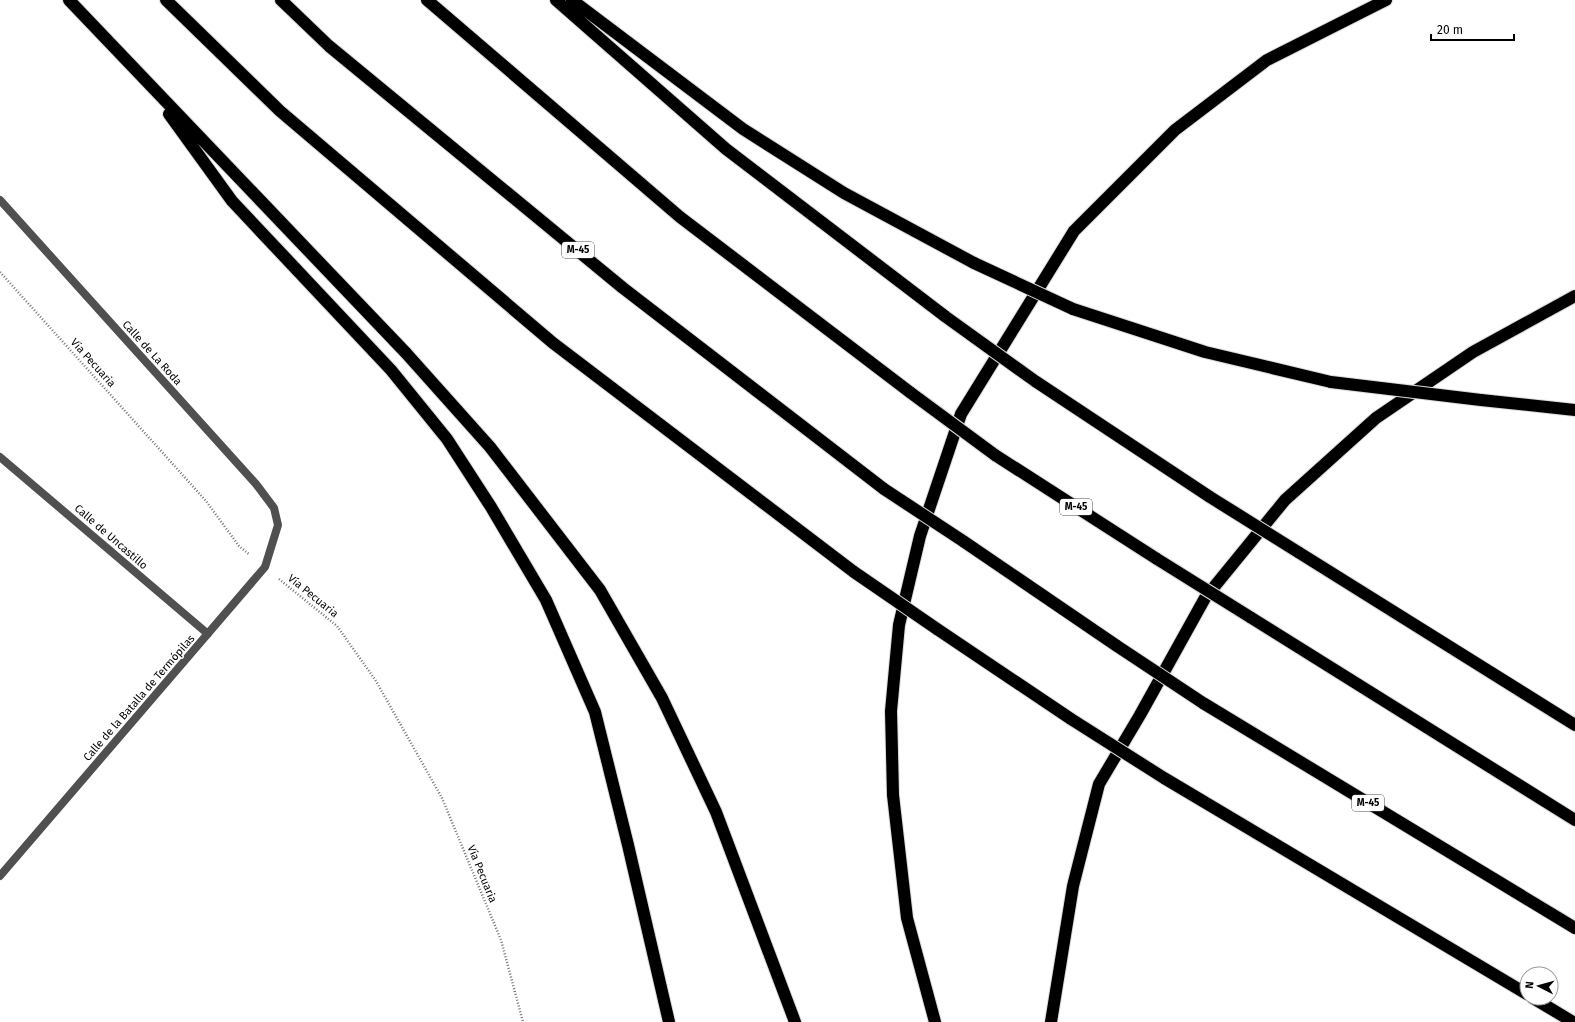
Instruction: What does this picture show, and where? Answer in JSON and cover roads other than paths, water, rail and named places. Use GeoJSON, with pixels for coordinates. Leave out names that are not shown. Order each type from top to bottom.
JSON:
{"type":"FeatureCollection","features":[{"type":"Feature","properties":{"kind":"highway"},"geometry":{"type":"LineString","coordinates":[[69,0],[400,348],[490,447],[600,590],[662,698],[716,812],[795,1022]]}},
{"type":"Feature","properties":{"kind":"highway"},"geometry":{"type":"LineString","coordinates":[[166,0],[280,111],[553,343],[854,572],[1071,719],[1164,778],[1519,989]]}},
{"type":"Feature","properties":{"kind":"highway","name":"M-45"},"geometry":{"type":"LineString","coordinates":[[282,0],[329,46],[623,288],[884,488],[1203,703],[1575,928]]}},
{"type":"Feature","properties":{"kind":"highway","name":"M-45"},"geometry":{"type":"LineString","coordinates":[[427,0],[680,217],[995,455],[1157,559],[1575,820]]}},
{"type":"Feature","properties":{"kind":"highway"},"geometry":{"type":"LineString","coordinates":[[556,0],[726,148],[946,317],[1035,381],[1210,497],[1575,725]]}},
{"type":"Feature","properties":{"kind":"highway"},"geometry":{"type":"LineString","coordinates":[[572,0],[743,129],[844,193],[974,263],[1073,309],[1205,352],[1331,382],[1575,410]]}},
{"type":"Feature","properties":{"kind":"highway"},"geometry":{"type":"LineString","coordinates":[[935,1022],[907,918],[893,795],[891,711],[899,625],[918,543],[962,414],[1074,231],[1175,130],[1267,60],[1386,0]]}},
{"type":"Feature","properties":{"kind":"highway"},"geometry":{"type":"LineString","coordinates":[[138,73],[232,201],[391,370],[447,439],[491,507],[546,600],[595,712],[628,845],[669,1022]]}},
{"type":"Feature","properties":{"kind":"highway"},"geometry":{"type":"LineString","coordinates":[[1051,1022],[1073,886],[1099,784],[1140,715],[1205,598],[1285,500],[1376,418],[1472,352],[1575,296]]}},
{"type":"Feature","properties":{"kind":"highway"},"geometry":{"type":"LineString","coordinates":[[1546,1006],[1573,1022]]}},
{"type":"Feature","properties":{"kind":"street","name":"Calle de La Roda"},"geometry":{"type":"LineString","coordinates":[[0,200],[256,484],[274,508],[278,525]]}},
{"type":"Feature","properties":{"kind":"street","name":"Calle de Uncastillo"},"geometry":{"type":"LineString","coordinates":[[0,457],[208,634]]}},
{"type":"Feature","properties":{"kind":"street","name":"Calle de la Batalla de Termópilas"},"geometry":{"type":"LineString","coordinates":[[0,876],[265,567],[278,525]]}}]}
